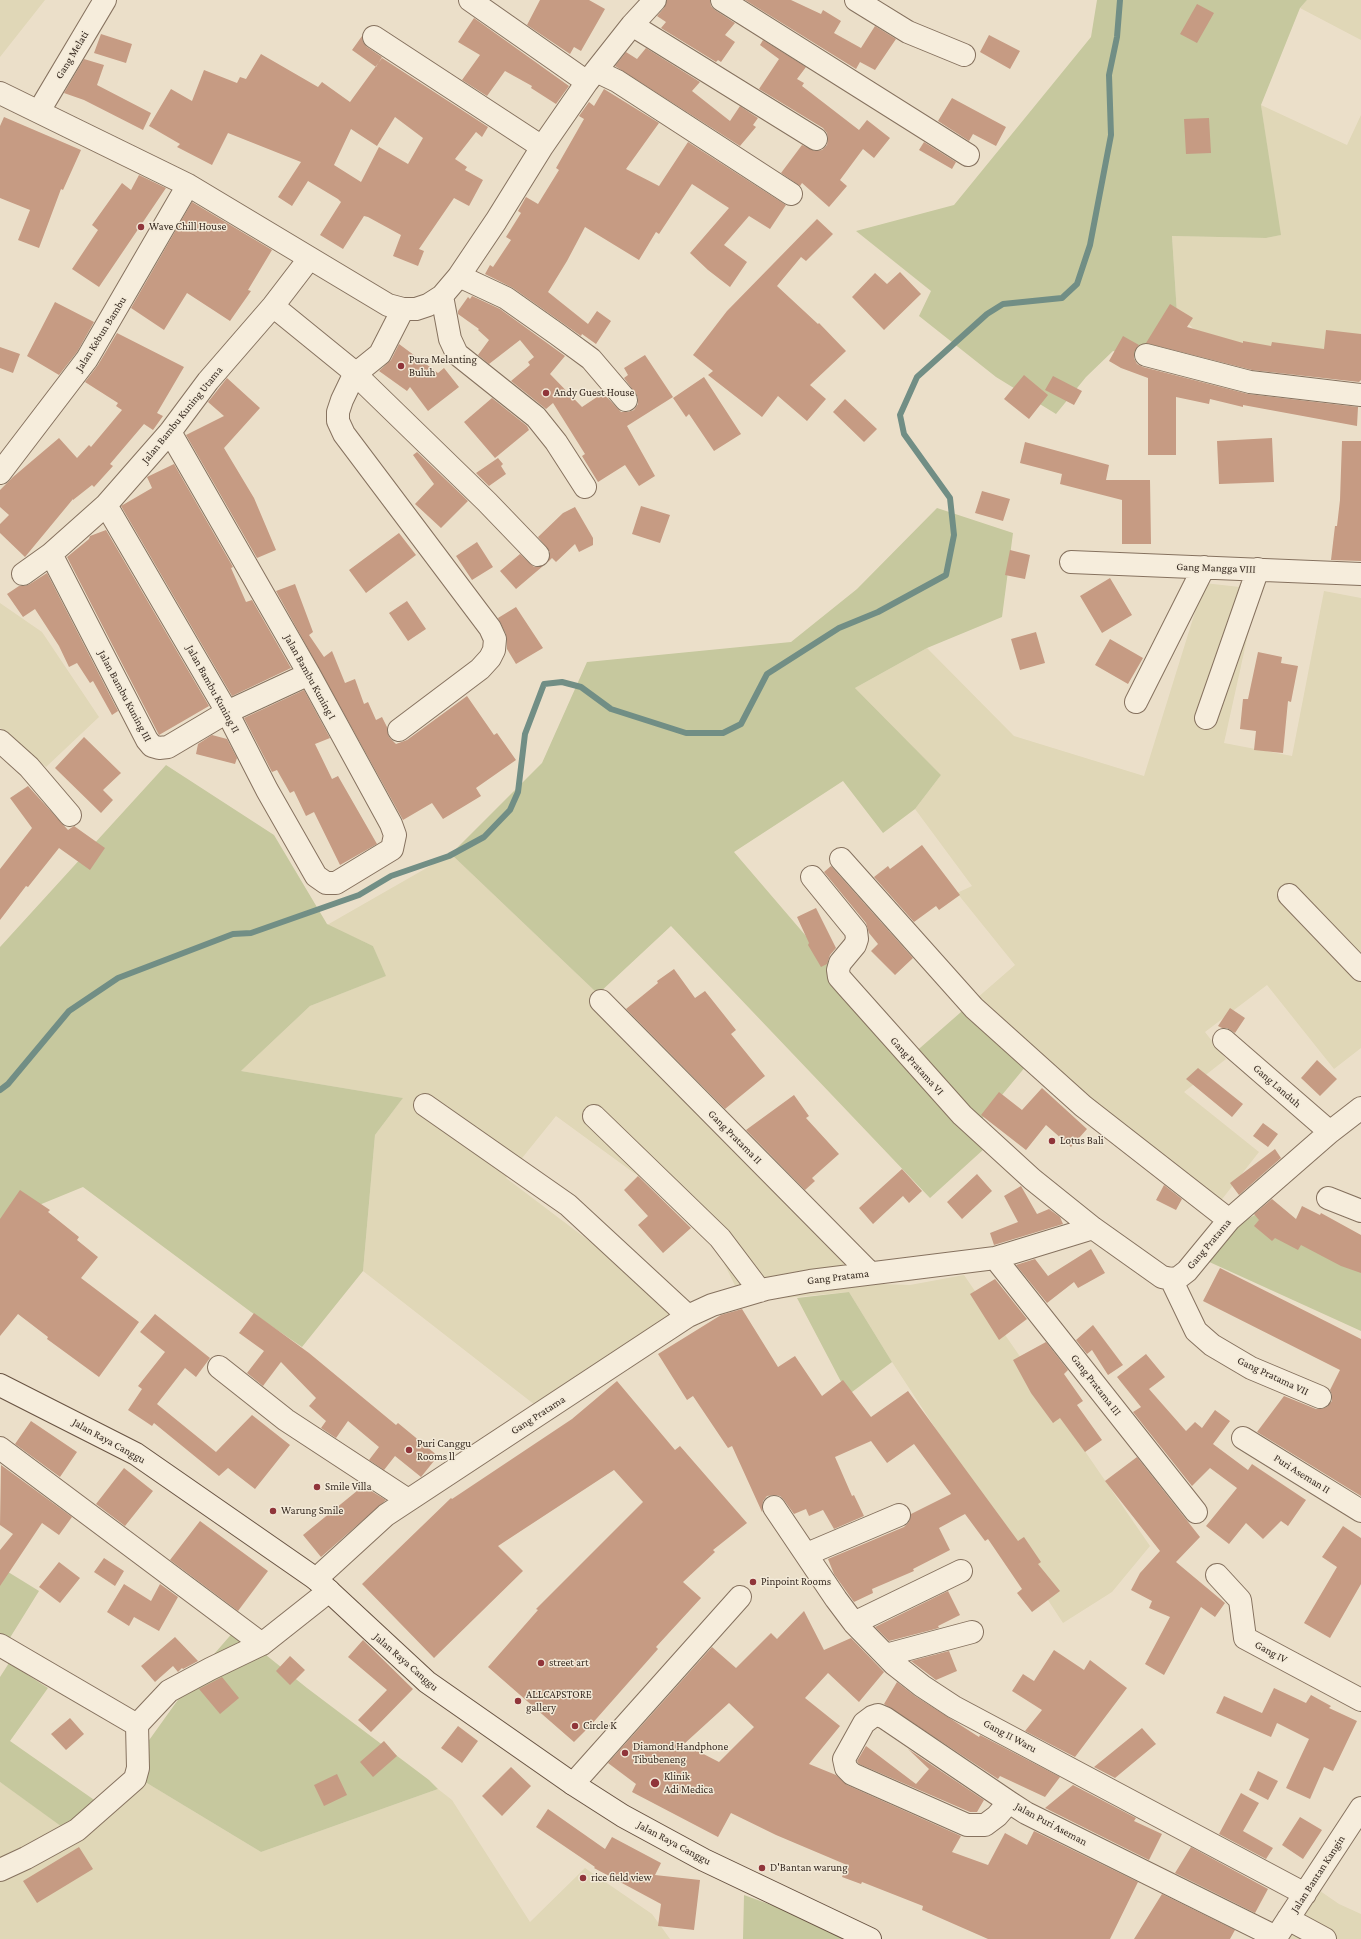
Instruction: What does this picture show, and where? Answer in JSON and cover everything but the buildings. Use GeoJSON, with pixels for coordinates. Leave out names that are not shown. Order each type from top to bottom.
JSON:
{"type":"FeatureCollection","features":[{"type":"Feature","properties":{"kind":"street","name":"Gang Melati"},"geometry":{"type":"LineString","coordinates":[[39,111],[105,0]]}},
{"type":"Feature","properties":{"kind":"street"},"geometry":{"type":"LineString","coordinates":[[470,0],[592,77],[617,81],[791,194]]}},
{"type":"Feature","properties":{"kind":"street"},"geometry":{"type":"LineString","coordinates":[[0,94],[39,111],[188,185],[309,259],[388,305],[403,309],[416,309],[428,305],[442,296],[459,276],[496,221],[542,147],[592,77],[632,25],[655,0]]}},
{"type":"Feature","properties":{"kind":"street"},"geometry":{"type":"LineString","coordinates":[[722,0],[968,155]]}},
{"type":"Feature","properties":{"kind":"street"},"geometry":{"type":"LineString","coordinates":[[856,0],[908,32],[964,55]]}},
{"type":"Feature","properties":{"kind":"street"},"geometry":{"type":"LineString","coordinates":[[632,25],[816,139]]}},
{"type":"Feature","properties":{"kind":"street"},"geometry":{"type":"LineString","coordinates":[[374,37],[542,147]]}},
{"type":"Feature","properties":{"kind":"street","name":"Jalan Kebun Bambu"},"geometry":{"type":"LineString","coordinates":[[0,473],[87,359],[188,185]]}},
{"type":"Feature","properties":{"kind":"street","name":"Jalan Bambu Kuning Utama"},"geometry":{"type":"LineString","coordinates":[[23,574],[51,554],[106,505],[170,432],[208,381],[273,306],[309,259]]}},
{"type":"Feature","properties":{"kind":"street"},"geometry":{"type":"LineString","coordinates":[[459,276],[506,298],[563,338],[591,359],[626,400]]}},
{"type":"Feature","properties":{"kind":"street"},"geometry":{"type":"LineString","coordinates":[[442,296],[450,339],[457,354],[536,417],[556,442],[584,487]]}},
{"type":"Feature","properties":{"kind":"street"},"geometry":{"type":"LineString","coordinates":[[273,306],[355,373],[487,502],[538,555]]}},
{"type":"Feature","properties":{"kind":"street"},"geometry":{"type":"LineString","coordinates":[[400,730],[480,669],[490,658],[494,650],[495,640],[490,628],[344,434],[338,421],[338,412],[342,400],[355,373],[380,354],[403,309]]}},
{"type":"Feature","properties":{"kind":"street"},"geometry":{"type":"LineString","coordinates":[[1146,355],[1250,382],[1361,395]]}},
{"type":"Feature","properties":{"kind":"street","name":"Jalan Bambu Kuning I"},"geometry":{"type":"LineString","coordinates":[[170,432],[309,674],[391,824],[395,835],[392,849],[336,883],[326,882],[316,876]]}},
{"type":"Feature","properties":{"kind":"street","name":"Jalan Bambu Kuning II"},"geometry":{"type":"LineString","coordinates":[[106,505],[227,712],[271,796],[316,876]]}},
{"type":"Feature","properties":{"kind":"street","name":"Jalan Bambu Kuning III"},"geometry":{"type":"LineString","coordinates":[[51,554],[147,740],[152,746],[159,748],[168,747],[227,712],[309,674]]}},
{"type":"Feature","properties":{"kind":"street","name":"Gang Mangga VIII"},"geometry":{"type":"LineString","coordinates":[[1072,562],[1361,574]]}},
{"type":"Feature","properties":{"kind":"street"},"geometry":{"type":"LineString","coordinates":[[1136,702],[1204,567]]}},
{"type":"Feature","properties":{"kind":"street"},"geometry":{"type":"LineString","coordinates":[[1206,718],[1258,569]]}},
{"type":"Feature","properties":{"kind":"street"},"geometry":{"type":"LineString","coordinates":[[0,741],[29,767],[70,815]]}},
{"type":"Feature","properties":{"kind":"street"},"geometry":{"type":"LineString","coordinates":[[841,859],[974,1008],[1083,1106],[1229,1220]]}},
{"type":"Feature","properties":{"kind":"street","name":"Gang Pratama VI"},"geometry":{"type":"LineString","coordinates":[[812,877],[856,931],[857,939],[855,945],[840,963],[838,970],[839,977],[962,1115],[1032,1179],[1093,1228]]}},
{"type":"Feature","properties":{"kind":"street"},"geometry":{"type":"LineString","coordinates":[[1289,895],[1361,970]]}},
{"type":"Feature","properties":{"kind":"street","name":"Gang Pratama II"},"geometry":{"type":"LineString","coordinates":[[601,1000],[870,1273]]}},
{"type":"Feature","properties":{"kind":"street","name":"Gang Landuh"},"geometry":{"type":"LineString","coordinates":[[1224,1040],[1330,1132]]}},
{"type":"Feature","properties":{"kind":"street"},"geometry":{"type":"LineString","coordinates":[[425,1105],[568,1205],[688,1316]]}},
{"type":"Feature","properties":{"kind":"street","name":"Gang Pratama"},"geometry":{"type":"LineString","coordinates":[[1172,1279],[1178,1278],[1187,1271],[1229,1220],[1330,1132],[1361,1108]]}},
{"type":"Feature","properties":{"kind":"street"},"geometry":{"type":"LineString","coordinates":[[594,1116],[720,1238],[760,1291]]}},
{"type":"Feature","properties":{"kind":"street"},"geometry":{"type":"LineString","coordinates":[[1328,1198],[1361,1211]]}},
{"type":"Feature","properties":{"kind":"street"},"geometry":{"type":"LineString","coordinates":[[1093,1228],[1154,1271],[1172,1279]]}},
{"type":"Feature","properties":{"kind":"street","name":"Gang Pratama"},"geometry":{"type":"LineString","coordinates":[[137,1725],[169,1690],[262,1644],[322,1585],[362,1535],[386,1515],[688,1316],[712,1305],[760,1291],[810,1281],[995,1258],[1093,1228]]}},
{"type":"Feature","properties":{"kind":"street","name":"Gang Pratama III"},"geometry":{"type":"LineString","coordinates":[[995,1258],[1196,1512]]}},
{"type":"Feature","properties":{"kind":"street","name":"Gang Pratama VII"},"geometry":{"type":"LineString","coordinates":[[1172,1279],[1196,1331],[1212,1345],[1251,1368],[1320,1397]]}},
{"type":"Feature","properties":{"kind":"street"},"geometry":{"type":"LineString","coordinates":[[219,1367],[286,1420],[408,1500]]}},
{"type":"Feature","properties":{"kind":"street","name":"Jalan Raya Canggu"},"geometry":{"type":"LineString","coordinates":[[0,1385],[136,1454],[322,1585],[427,1682],[573,1784],[623,1816],[704,1860],[870,1939]]}},
{"type":"Feature","properties":{"kind":"street","name":"Puri Aseman II"},"geometry":{"type":"LineString","coordinates":[[1243,1438],[1361,1511]]}},
{"type":"Feature","properties":{"kind":"street"},"geometry":{"type":"LineString","coordinates":[[0,1448],[262,1644]]}},
{"type":"Feature","properties":{"kind":"street","name":"Gang II Waru"},"geometry":{"type":"LineString","coordinates":[[774,1507],[807,1554],[836,1600],[854,1623],[886,1656],[922,1686],[954,1707],[1305,1894]]}},
{"type":"Feature","properties":{"kind":"street"},"geometry":{"type":"LineString","coordinates":[[807,1554],[899,1515]]}},
{"type":"Feature","properties":{"kind":"street"},"geometry":{"type":"LineString","coordinates":[[854,1623],[961,1571]]}},
{"type":"Feature","properties":{"kind":"street","name":"Gang IV"},"geometry":{"type":"LineString","coordinates":[[1218,1575],[1240,1600],[1245,1638],[1361,1700]]}},
{"type":"Feature","properties":{"kind":"street"},"geometry":{"type":"LineString","coordinates":[[573,1784],[740,1597]]}},
{"type":"Feature","properties":{"kind":"street"},"geometry":{"type":"LineString","coordinates":[[886,1656],[972,1632]]}},
{"type":"Feature","properties":{"kind":"street"},"geometry":{"type":"LineString","coordinates":[[0,1645],[137,1725],[138,1768],[135,1779],[77,1830],[26,1858],[0,1870]]}},
{"type":"Feature","properties":{"kind":"street","name":"Jalan Puri Aseman"},"geometry":{"type":"LineString","coordinates":[[1009,1802],[997,1816],[985,1825],[967,1825],[852,1774],[846,1768],[844,1759],[847,1750],[864,1723],[872,1717],[878,1715],[1026,1813],[1276,1938]]}},
{"type":"Feature","properties":{"kind":"street","name":"Jalan Bantan Kangin"},"geometry":{"type":"LineString","coordinates":[[1276,1938],[1361,1808]]}},
{"type":"Feature","properties":{"kind":"street"},"geometry":{"type":"LineString","coordinates":[[1288,1919],[1325,1939]]}},
{"type":"Feature","properties":{"kind":"shaded area"},"geometry":{"type":"Polygon","coordinates":[[[0,0],[45,0],[0,57],[0,0]]]}},
{"type":"Feature","properties":{"kind":"shaded area"},"geometry":{"type":"Polygon","coordinates":[[[1307,0],[1361,0],[1361,40],[1300,8],[1307,0]]]}},
{"type":"Feature","properties":{"kind":"shaded area"},"geometry":{"type":"Polygon","coordinates":[[[1261,105],[1347,145],[1361,115],[1361,345],[1307,363],[1214,347],[1177,314],[1172,236],[1266,238],[1280,235],[1261,105]]]}},
{"type":"Feature","properties":{"kind":"shaded area"},"geometry":{"type":"Polygon","coordinates":[[[1204,583],[1258,589],[1224,743],[1292,756],[1324,591],[1361,598],[1361,1048],[1334,1069],[1267,985],[1205,1032],[1226,1059],[1184,1092],[1259,1152],[1212,1212],[969,1005],[1015,965],[957,893],[972,886],[915,809],[941,775],[855,688],[927,648],[1014,736],[1144,776],[1204,583]]]}},
{"type":"Feature","properties":{"kind":"shaded area"},"geometry":{"type":"Polygon","coordinates":[[[0,603],[42,632],[99,717],[46,767],[0,728],[0,603]]]}},
{"type":"Feature","properties":{"kind":"shaded area"},"geometry":{"type":"Polygon","coordinates":[[[451,854],[598,994],[857,1266],[881,1284],[910,1285],[964,1275],[1150,1546],[1112,1592],[1063,1623],[892,1362],[849,1292],[743,1302],[701,1216],[634,1173],[556,1116],[506,1178],[621,1265],[690,1326],[535,1405],[363,1271],[375,1135],[403,1098],[241,1071],[310,1006],[385,976],[373,946],[327,925],[451,854]]]}},
{"type":"Feature","properties":{"kind":"shaded area"},"geometry":{"type":"Polygon","coordinates":[[[127,1771],[261,1852],[438,1789],[452,1800],[530,1922],[585,1868],[652,1914],[670,1939],[0,1939],[0,1782],[76,1836],[127,1771]]]}},
{"type":"Feature","properties":{"kind":"shaded area"},"geometry":{"type":"Polygon","coordinates":[[[1310,1884],[1339,1904],[1361,1914],[1361,1939],[1277,1939],[1310,1884]]]}},
{"type":"Feature","properties":{"kind":"green space"},"geometry":{"type":"Polygon","coordinates":[[[1097,0],[1307,0],[1300,8],[1261,105],[1281,235],[1266,238],[1172,236],[1177,314],[1150,359],[1113,351],[1086,377],[1056,414],[996,377],[919,316],[931,291],[856,231],[954,205],[1091,37],[1097,0]]]}},
{"type":"Feature","properties":{"kind":"green space"},"geometry":{"type":"Polygon","coordinates":[[[937,508],[1013,533],[1002,617],[927,648],[855,688],[941,775],[915,809],[883,833],[843,781],[734,852],[830,964],[904,1062],[969,1005],[1026,1066],[968,1136],[984,1149],[930,1198],[671,926],[598,994],[451,854],[542,763],[587,662],[791,642],[857,589],[937,508]]]}},
{"type":"Feature","properties":{"kind":"green space"},"geometry":{"type":"Polygon","coordinates":[[[166,765],[274,835],[327,924],[373,946],[386,976],[310,1006],[241,1071],[403,1098],[375,1135],[363,1271],[302,1347],[251,1312],[83,1187],[0,1221],[0,947],[166,765]]]}},
{"type":"Feature","properties":{"kind":"green space"},"geometry":{"type":"Polygon","coordinates":[[[1260,1212],[1361,1266],[1361,1331],[1205,1260],[1232,1228],[1260,1212]]]}},
{"type":"Feature","properties":{"kind":"green space"},"geometry":{"type":"Polygon","coordinates":[[[849,1292],[892,1362],[848,1395],[797,1298],[849,1292]]]}},
{"type":"Feature","properties":{"kind":"green space"},"geometry":{"type":"Polygon","coordinates":[[[0,1567],[39,1591],[3,1649],[0,1647],[0,1567]]]}},
{"type":"Feature","properties":{"kind":"green space"},"geometry":{"type":"Polygon","coordinates":[[[235,1630],[307,1688],[429,1780],[438,1789],[261,1852],[127,1771],[195,1676],[235,1630]]]}},
{"type":"Feature","properties":{"kind":"green space"},"geometry":{"type":"Polygon","coordinates":[[[9,1663],[48,1688],[10,1741],[100,1804],[76,1837],[0,1782],[0,1677],[9,1663]]]}},
{"type":"Feature","properties":{"kind":"green space"},"geometry":{"type":"Polygon","coordinates":[[[744,1895],[864,1939],[743,1939],[744,1895]]]}},
{"type":"Feature","properties":{"kind":"waterway"},"geometry":{"type":"LineString","coordinates":[[0,1090],[8,1084],[69,1011],[118,978],[233,934],[251,933],[359,895],[391,876],[449,856],[484,837],[510,810],[518,792],[525,734],[544,684],[562,682],[581,687],[611,709],[686,733],[723,733],[741,724],[767,674],[839,628],[878,612],[946,575],[954,535],[950,498],[904,434],[900,415],[917,377],[987,314],[1003,304],[1062,298],[1077,284],[1090,245],[1111,135],[1109,75],[1117,37],[1120,0]]}},
{"type":"Feature","properties":{"kind":"place","name":"Wave Chill House"},"geometry":{"type":"Point","coordinates":[141,227]}},
{"type":"Feature","properties":{"kind":"place","name":"Pura Melanting Buluh"},"geometry":{"type":"Point","coordinates":[401,366]}},
{"type":"Feature","properties":{"kind":"place","name":"Andy Guest House"},"geometry":{"type":"Point","coordinates":[546,393]}},
{"type":"Feature","properties":{"kind":"place","name":"Lotus Bali"},"geometry":{"type":"Point","coordinates":[1052,1141]}},
{"type":"Feature","properties":{"kind":"place","name":"Puri Canggu Rooms ll"},"geometry":{"type":"Point","coordinates":[409,1450]}},
{"type":"Feature","properties":{"kind":"place","name":"Smile Villa"},"geometry":{"type":"Point","coordinates":[317,1487]}},
{"type":"Feature","properties":{"kind":"place","name":"Warung Smile"},"geometry":{"type":"Point","coordinates":[273,1511]}},
{"type":"Feature","properties":{"kind":"place","name":"Pinpoint Rooms"},"geometry":{"type":"Point","coordinates":[753,1582]}},
{"type":"Feature","properties":{"kind":"place","name":"street art"},"geometry":{"type":"Point","coordinates":[541,1663]}},
{"type":"Feature","properties":{"kind":"place","name":"ALLCAPSTORE gallery"},"geometry":{"type":"Point","coordinates":[518,1701]}},
{"type":"Feature","properties":{"kind":"place","name":"Circle K"},"geometry":{"type":"Point","coordinates":[575,1726]}},
{"type":"Feature","properties":{"kind":"place","name":"Diamond Handphone Tibubeneng"},"geometry":{"type":"Point","coordinates":[625,1753]}},
{"type":"Feature","properties":{"kind":"place","name":"Klinik Adi Medica"},"geometry":{"type":"Point","coordinates":[655,1783]}},
{"type":"Feature","properties":{"kind":"place","name":"D'Bantan warung"},"geometry":{"type":"Point","coordinates":[762,1868]}},
{"type":"Feature","properties":{"kind":"place","name":"rice field view"},"geometry":{"type":"Point","coordinates":[583,1878]}}]}
